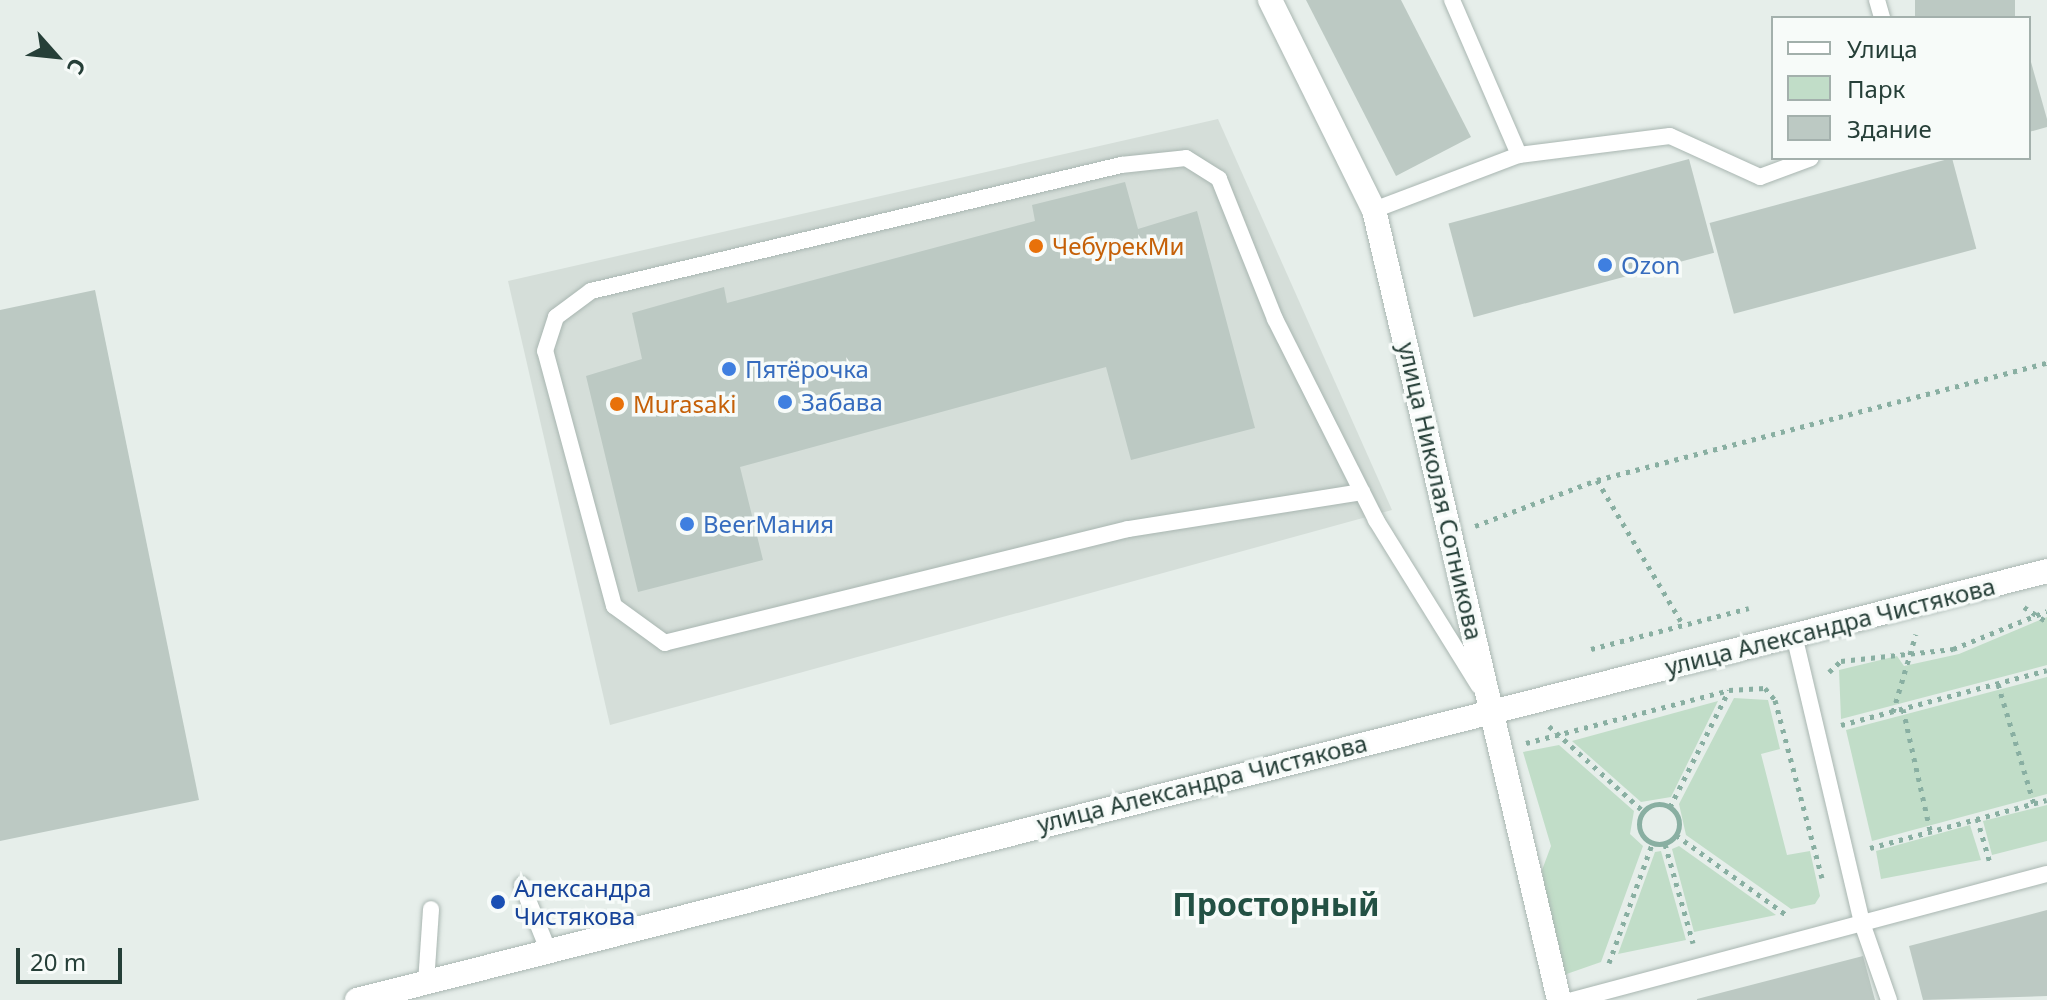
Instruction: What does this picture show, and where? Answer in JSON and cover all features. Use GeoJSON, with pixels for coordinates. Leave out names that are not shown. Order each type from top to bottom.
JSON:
{"type":"FeatureCollection","features":[{"type":"Feature","properties":{"kind":"street","name":"улица Николая Сотникова"},"geometry":{"type":"LineString","coordinates":[[1270,0],[1374,210],[1559,1000]]}},
{"type":"Feature","properties":{"kind":"street","name":"улица Александра Чистякова"},"geometry":{"type":"LineString","coordinates":[[357,1000],[426,983],[456,988],[549,952],[1493,708],[2047,571]]}},
{"type":"Feature","properties":{"kind":"lane"},"geometry":{"type":"LineString","coordinates":[[1452,0],[1519,155]]}},
{"type":"Feature","properties":{"kind":"lane"},"geometry":{"type":"LineString","coordinates":[[1374,210],[1519,155],[1670,136],[1760,177],[1806,160]]}},
{"type":"Feature","properties":{"kind":"lane"},"geometry":{"type":"LineString","coordinates":[[1362,492],[1128,529],[665,643],[614,606],[545,351],[556,317],[591,291],[1121,165],[1186,158],[1219,179],[1275,319],[1362,492],[1493,708]]}},
{"type":"Feature","properties":{"kind":"lane"},"geometry":{"type":"LineString","coordinates":[[1794,635],[1862,923],[1889,1000]]}},
{"type":"Feature","properties":{"kind":"lane"},"geometry":{"type":"LineString","coordinates":[[1573,1000],[2047,874]]}},
{"type":"Feature","properties":{"kind":"lane"},"geometry":{"type":"LineString","coordinates":[[522,885],[549,952]]}},
{"type":"Feature","properties":{"kind":"lane"},"geometry":{"type":"LineString","coordinates":[[426,983],[431,909]]}},
{"type":"Feature","properties":{"kind":"path"},"geometry":{"type":"LineString","coordinates":[[1450,535],[1597,480],[2047,363]]}},
{"type":"Feature","properties":{"kind":"path"},"geometry":{"type":"LineString","coordinates":[[1597,480],[1683,625]]}},
{"type":"Feature","properties":{"kind":"path"},"geometry":{"type":"LineString","coordinates":[[1893,712],[1926,603]]}},
{"type":"Feature","properties":{"kind":"path"},"geometry":{"type":"LineString","coordinates":[[1591,649],[1749,608]]}},
{"type":"Feature","properties":{"kind":"path"},"geometry":{"type":"LineString","coordinates":[[1828,686],[1830,668],[1841,661],[1897,651],[1909,657],[2013,629],[2020,618],[2047,611]]}},
{"type":"Feature","properties":{"kind":"path"},"geometry":{"type":"LineString","coordinates":[[1836,727],[2047,670]]}},
{"type":"Feature","properties":{"kind":"path"},"geometry":{"type":"LineString","coordinates":[[1670,807],[1733,681]]}},
{"type":"Feature","properties":{"kind":"path"},"geometry":{"type":"LineString","coordinates":[[1998,684],[2034,804]]}},
{"type":"Feature","properties":{"kind":"path"},"geometry":{"type":"LineString","coordinates":[[1502,747],[1729,690],[1758,686],[1775,700],[1837,930]]}},
{"type":"Feature","properties":{"kind":"path"},"geometry":{"type":"LineString","coordinates":[[1522,701],[1643,811]]}},
{"type":"Feature","properties":{"kind":"path"},"geometry":{"type":"LineString","coordinates":[[1903,709],[1930,830]]}},
{"type":"Feature","properties":{"kind":"path"},"geometry":{"type":"LineString","coordinates":[[1833,715],[1840,742]]}},
{"type":"Feature","properties":{"kind":"path"},"geometry":{"type":"LineString","coordinates":[[1845,852],[2047,800]]}},
{"type":"Feature","properties":{"kind":"path"},"geometry":{"type":"LineString","coordinates":[[1643,811],[1670,807]]}},
{"type":"Feature","properties":{"kind":"path"},"geometry":{"type":"LineString","coordinates":[[1652,844],[1665,844],[1676,835],[1678,819],[1670,807]]}},
{"type":"Feature","properties":{"kind":"path"},"geometry":{"type":"LineString","coordinates":[[1643,811],[1638,827],[1652,844]]}},
{"type":"Feature","properties":{"kind":"path"},"geometry":{"type":"LineString","coordinates":[[1977,818],[1997,887]]}},
{"type":"Feature","properties":{"kind":"path"},"geometry":{"type":"LineString","coordinates":[[1864,833],[1872,862]]}},
{"type":"Feature","properties":{"kind":"path"},"geometry":{"type":"LineString","coordinates":[[1676,835],[1815,936]]}},
{"type":"Feature","properties":{"kind":"path"},"geometry":{"type":"LineString","coordinates":[[1598,993],[1652,844]]}},
{"type":"Feature","properties":{"kind":"path"},"geometry":{"type":"LineString","coordinates":[[1665,844],[1699,966]]}},
{"type":"Feature","properties":{"kind":"shaded area"},"geometry":{"type":"Polygon","coordinates":[[[1218,119],[1392,510],[610,725],[508,281],[1218,119]]]}},
{"type":"Feature","properties":{"kind":"green space"},"geometry":{"type":"Polygon","coordinates":[[[2047,617],[2047,665],[1841,719],[1839,670],[1897,656],[1904,666],[1959,654],[2047,617]]]}},
{"type":"Feature","properties":{"kind":"green space"},"geometry":{"type":"Polygon","coordinates":[[[2047,677],[2047,794],[1872,841],[1846,730],[2047,677]]]}},
{"type":"Feature","properties":{"kind":"green space"},"geometry":{"type":"Polygon","coordinates":[[[1734,698],[1768,700],[1780,749],[1761,754],[1787,855],[1810,851],[1820,896],[1815,904],[1791,909],[1686,835],[1679,804],[1734,698]]]}},
{"type":"Feature","properties":{"kind":"green space"},"geometry":{"type":"Polygon","coordinates":[[[1718,701],[1671,797],[1641,802],[1572,741],[1718,701]]]}},
{"type":"Feature","properties":{"kind":"green space"},"geometry":{"type":"Polygon","coordinates":[[[1559,745],[1634,811],[1630,834],[1643,846],[1601,962],[1558,977],[1542,870],[1551,846],[1523,752],[1559,745]]]}},
{"type":"Feature","properties":{"kind":"green space"},"geometry":{"type":"Polygon","coordinates":[[[2047,805],[2047,841],[1992,855],[1983,821],[2047,805]]]}},
{"type":"Feature","properties":{"kind":"green space"},"geometry":{"type":"Polygon","coordinates":[[[1970,825],[1981,860],[1881,879],[1876,851],[1970,825]]]}},
{"type":"Feature","properties":{"kind":"green space"},"geometry":{"type":"Polygon","coordinates":[[[1679,846],[1776,915],[1694,932],[1672,849],[1679,846]]]}},
{"type":"Feature","properties":{"kind":"green space"},"geometry":{"type":"Polygon","coordinates":[[[1661,851],[1686,940],[1618,954],[1655,852],[1661,851]]]}},
{"type":"Feature","properties":{"kind":"building"},"geometry":{"type":"Polygon","coordinates":[[[1306,0],[1401,0],[1471,137],[1396,176],[1306,0]]]}},
{"type":"Feature","properties":{"kind":"building"},"geometry":{"type":"Polygon","coordinates":[[[1915,0],[2015,0],[2015,16],[1915,16],[1915,0]]]}},
{"type":"Feature","properties":{"kind":"building"},"geometry":{"type":"Polygon","coordinates":[[[2031,62],[2047,119],[2047,127],[2031,131],[2031,62]]]}},
{"type":"Feature","properties":{"kind":"building"},"geometry":{"type":"Polygon","coordinates":[[[1689,159],[1714,253],[1474,317],[1448,223],[1689,159]]]}},
{"type":"Feature","properties":{"kind":"building"},"geometry":{"type":"Polygon","coordinates":[[[1953,160],[1976,249],[1734,314],[1710,223],[1953,160]]]}},
{"type":"Feature","properties":{"kind":"building","name":"Забава"},"geometry":{"type":"Polygon","coordinates":[[[1125,182],[1138,229],[1197,211],[1255,428],[1131,460],[1106,367],[740,467],[763,560],[638,592],[586,376],[642,359],[632,313],[724,287],[727,303],[1035,221],[1032,205],[1125,182]]]}},
{"type":"Feature","properties":{"kind":"building"},"geometry":{"type":"Polygon","coordinates":[[[95,290],[199,800],[0,841],[0,310],[95,290]]]}},
{"type":"Feature","properties":{"kind":"building"},"geometry":{"type":"Polygon","coordinates":[[[2047,910],[2047,996],[1923,1000],[1909,946],[2047,910]]]}},
{"type":"Feature","properties":{"kind":"building"},"geometry":{"type":"Polygon","coordinates":[[[1863,956],[1875,1000],[1697,1000],[1697,999],[1863,956]]]}},
{"type":"Feature","properties":{"kind":"place","name":"ЧебурекМи"},"geometry":{"type":"Point","coordinates":[1036,246]}},
{"type":"Feature","properties":{"kind":"place","name":"Ozon"},"geometry":{"type":"Point","coordinates":[1605,265]}},
{"type":"Feature","properties":{"kind":"place","name":"Пятёрочка"},"geometry":{"type":"Point","coordinates":[729,369]}},
{"type":"Feature","properties":{"kind":"place","name":"Забава"},"geometry":{"type":"Point","coordinates":[785,402]}},
{"type":"Feature","properties":{"kind":"place","name":"Murasaki"},"geometry":{"type":"Point","coordinates":[617,404]}},
{"type":"Feature","properties":{"kind":"place","name":"BeerМания"},"geometry":{"type":"Point","coordinates":[687,524]}},
{"type":"Feature","properties":{"kind":"place","name":"Александра Чистякова"},"geometry":{"type":"Point","coordinates":[498,902]}},
{"type":"Feature","properties":{"kind":"district","name":"Просторный"},"geometry":{"type":"Point","coordinates":[1276,904]}}]}
